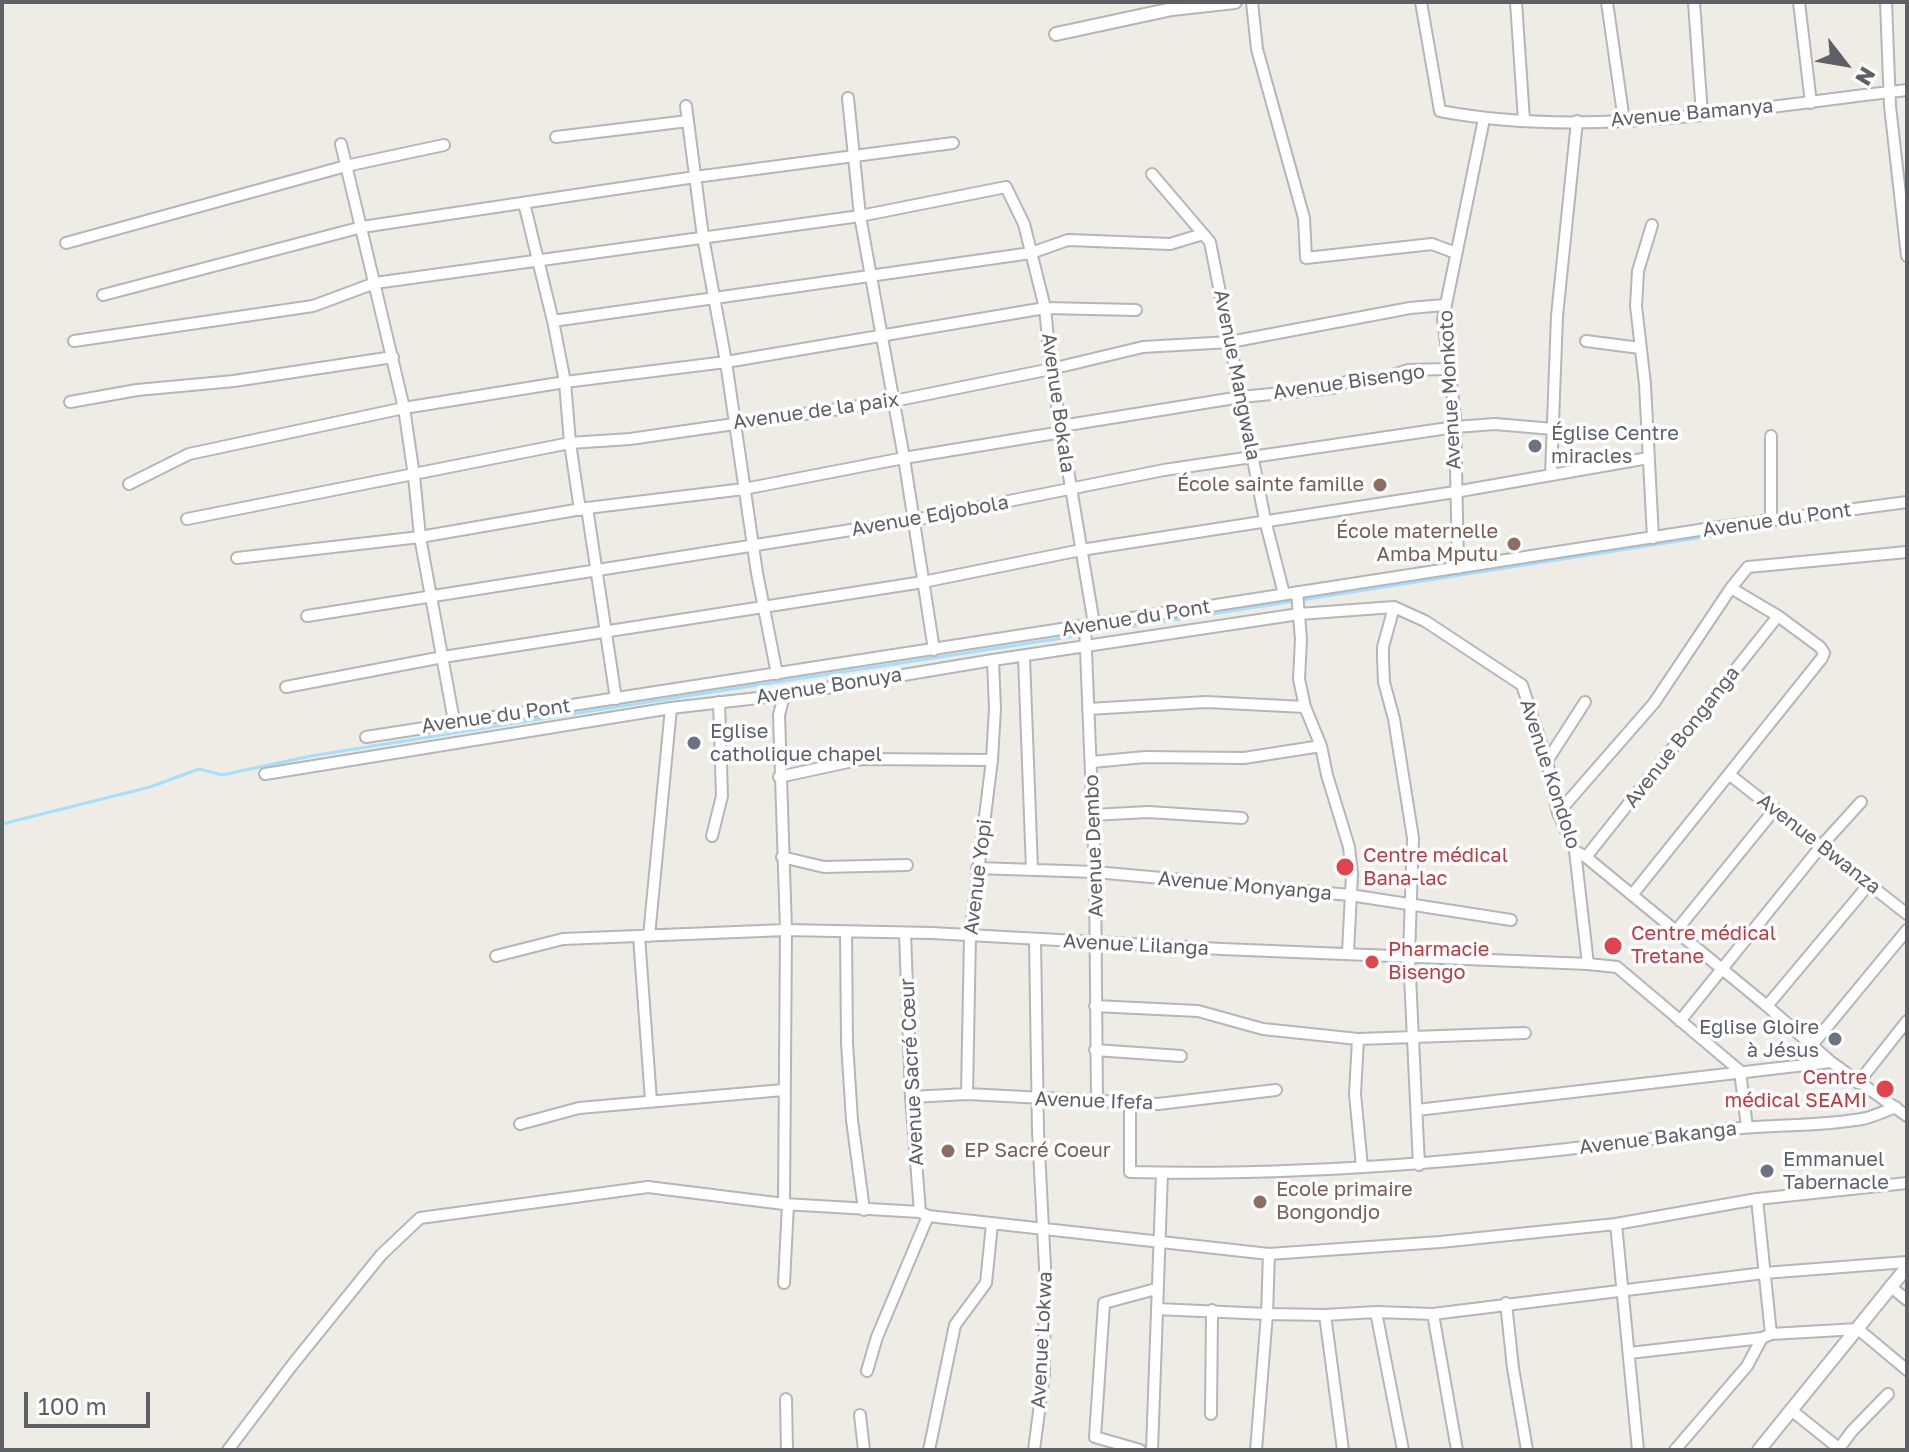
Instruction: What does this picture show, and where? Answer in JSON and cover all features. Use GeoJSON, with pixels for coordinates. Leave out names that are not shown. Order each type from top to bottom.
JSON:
{"type":"FeatureCollection","features":[{"type":"Feature","properties":{"kind":"street"},"geometry":{"type":"LineString","coordinates":[[1056,34],[1172,9],[1235,2]]}},
{"type":"Feature","properties":{"kind":"street"},"geometry":{"type":"LineString","coordinates":[[1252,2],[1257,49],[1304,218],[1306,258],[1432,244],[1456,253]]}},
{"type":"Feature","properties":{"kind":"street","name":"Avenue Bamanya"},"geometry":{"type":"LineString","coordinates":[[1421,2],[1440,111],[1484,119],[1624,121],[1702,115],[1907,90]]}},
{"type":"Feature","properties":{"kind":"street"},"geometry":{"type":"LineString","coordinates":[[1516,2],[1524,120]]}},
{"type":"Feature","properties":{"kind":"street"},"geometry":{"type":"LineString","coordinates":[[1607,2],[1624,121]]}},
{"type":"Feature","properties":{"kind":"street"},"geometry":{"type":"LineString","coordinates":[[1694,2],[1702,115]]}},
{"type":"Feature","properties":{"kind":"street"},"geometry":{"type":"LineString","coordinates":[[1799,2],[1811,103]]}},
{"type":"Feature","properties":{"kind":"street"},"geometry":{"type":"LineString","coordinates":[[1886,2],[1892,92],[1890,106],[1901,148],[1907,256]]}},
{"type":"Feature","properties":{"kind":"street"},"geometry":{"type":"LineString","coordinates":[[848,98],[860,216],[904,458],[934,650]]}},
{"type":"Feature","properties":{"kind":"street"},"geometry":{"type":"LineString","coordinates":[[686,106],[703,237],[726,362],[763,607],[777,674]]}},
{"type":"Feature","properties":{"kind":"street","name":"Avenue Monkoto"},"geometry":{"type":"LineString","coordinates":[[1458,568],[1455,427],[1443,319],[1484,119]]}},
{"type":"Feature","properties":{"kind":"street"},"geometry":{"type":"LineString","coordinates":[[556,137],[688,121]]}},
{"type":"Feature","properties":{"kind":"street"},"geometry":{"type":"LineString","coordinates":[[1551,475],[1557,316],[1577,121]]}},
{"type":"Feature","properties":{"kind":"street"},"geometry":{"type":"LineString","coordinates":[[103,295],[362,227],[695,177],[953,143]]}},
{"type":"Feature","properties":{"kind":"street"},"geometry":{"type":"LineString","coordinates":[[341,144],[404,408],[420,537],[454,721]]}},
{"type":"Feature","properties":{"kind":"street"},"geometry":{"type":"LineString","coordinates":[[66,243],[346,166],[444,145]]}},
{"type":"Feature","properties":{"kind":"street","name":"Avenue Mangwala"},"geometry":{"type":"LineString","coordinates":[[1152,174],[1210,242],[1265,520],[1284,594]]}},
{"type":"Feature","properties":{"kind":"street","name":"Avenue Bokala"},"geometry":{"type":"LineString","coordinates":[[860,216],[1006,187],[1024,224],[1045,308],[1051,369],[1081,550],[1087,633]]}},
{"type":"Feature","properties":{"kind":"street"},"geometry":{"type":"LineString","coordinates":[[524,203],[565,382],[570,443],[598,570],[616,699]]}},
{"type":"Feature","properties":{"kind":"street"},"geometry":{"type":"LineString","coordinates":[[74,341],[313,306],[375,283],[860,216]]}},
{"type":"Feature","properties":{"kind":"street"},"geometry":{"type":"LineString","coordinates":[[1652,225],[1638,271],[1636,306],[1653,538]]}},
{"type":"Feature","properties":{"kind":"street"},"geometry":{"type":"LineString","coordinates":[[553,321],[1031,253],[1068,240],[1170,244],[1203,234]]}},
{"type":"Feature","properties":{"kind":"street","name":"Avenue de la paix"},"geometry":{"type":"LineString","coordinates":[[187,519],[570,443],[630,439],[894,401],[1143,347],[1230,342],[1410,308],[1444,305]]}},
{"type":"Feature","properties":{"kind":"street"},"geometry":{"type":"LineString","coordinates":[[129,484],[189,454],[404,408],[565,382],[726,362],[1045,308],[1136,310]]}},
{"type":"Feature","properties":{"kind":"street"},"geometry":{"type":"LineString","coordinates":[[1586,341],[1640,348]]}},
{"type":"Feature","properties":{"kind":"street"},"geometry":{"type":"LineString","coordinates":[[70,402],[137,390],[234,381],[393,357]]}},
{"type":"Feature","properties":{"kind":"street","name":"Avenue Bisengo"},"geometry":{"type":"LineString","coordinates":[[237,558],[420,537],[583,509],[744,489],[1241,397],[1333,388],[1350,380],[1384,378],[1408,370],[1447,369]]}},
{"type":"Feature","properties":{"kind":"street","name":"Avenue Edjobola"},"geometry":{"type":"LineString","coordinates":[[307,616],[914,520],[1164,470],[1455,427],[1495,424],[1553,429]]}},
{"type":"Feature","properties":{"kind":"street"},"geometry":{"type":"LineString","coordinates":[[1771,436],[1771,520]]}},
{"type":"Feature","properties":{"kind":"street"},"geometry":{"type":"LineString","coordinates":[[286,687],[443,657],[923,582],[1081,550],[1455,492],[1648,458]]}},
{"type":"Feature","properties":{"kind":"street","name":"Avenue du Pont"},"geometry":{"type":"LineString","coordinates":[[366,737],[454,721],[934,650],[1087,633],[1284,594],[1298,602],[1458,568],[1907,502]]}},
{"type":"Feature","properties":{"kind":"street"},"geometry":{"type":"LineString","coordinates":[[1558,813],[1654,703],[1748,567],[1907,552]]}},
{"type":"Feature","properties":{"kind":"street"},"geometry":{"type":"LineString","coordinates":[[1632,895],[1824,653],[1778,616],[1731,588]]}},
{"type":"Feature","properties":{"kind":"street"},"geometry":{"type":"LineString","coordinates":[[1298,602],[1299,679],[1349,847],[1352,874],[1348,952]]}},
{"type":"Feature","properties":{"kind":"street","name":"Avenue Bonuya"},"geometry":{"type":"LineString","coordinates":[[265,774],[671,708],[784,695],[1024,657],[1087,633],[1298,602],[1394,607]]}},
{"type":"Feature","properties":{"kind":"street"},"geometry":{"type":"LineString","coordinates":[[1394,607],[1383,647],[1384,682],[1394,719],[1413,838],[1409,955],[1419,1165]]}},
{"type":"Feature","properties":{"kind":"street","name":"Avenue Kondolo"},"geometry":{"type":"LineString","coordinates":[[1394,607],[1425,621],[1522,685],[1547,761],[1558,813],[1575,851],[1588,964]]}},
{"type":"Feature","properties":{"kind":"street","name":"Avenue Bonganga"},"geometry":{"type":"LineString","coordinates":[[1586,857],[1778,616]]}},
{"type":"Feature","properties":{"kind":"street","name":"Avenue Dembo"},"geometry":{"type":"LineString","coordinates":[[1087,633],[1097,943],[1097,1102]]}},
{"type":"Feature","properties":{"kind":"street"},"geometry":{"type":"LineString","coordinates":[[1024,657],[1032,869]]}},
{"type":"Feature","properties":{"kind":"street","name":"Avenue Yopi"},"geometry":{"type":"LineString","coordinates":[[967,1094],[970,936],[992,760],[995,709],[993,660]]}},
{"type":"Feature","properties":{"kind":"street"},"geometry":{"type":"LineString","coordinates":[[784,695],[779,715],[786,930],[784,1283]]}},
{"type":"Feature","properties":{"kind":"street"},"geometry":{"type":"LineString","coordinates":[[712,836],[722,796],[719,702]]}},
{"type":"Feature","properties":{"kind":"street"},"geometry":{"type":"LineString","coordinates":[[1088,709],[1206,702],[1305,707]]}},
{"type":"Feature","properties":{"kind":"street"},"geometry":{"type":"LineString","coordinates":[[1547,761],[1585,702]]}},
{"type":"Feature","properties":{"kind":"street"},"geometry":{"type":"LineString","coordinates":[[651,1101],[644,936],[671,708]]}},
{"type":"Feature","properties":{"kind":"street"},"geometry":{"type":"LineString","coordinates":[[1092,762],[1145,757],[1244,758],[1321,746]]}},
{"type":"Feature","properties":{"kind":"street"},"geometry":{"type":"LineString","coordinates":[[779,777],[862,759],[992,760]]}},
{"type":"Feature","properties":{"kind":"street","name":"Avenue Bwanza"},"geometry":{"type":"LineString","coordinates":[[1730,775],[1907,914]]}},
{"type":"Feature","properties":{"kind":"street"},"geometry":{"type":"LineString","coordinates":[[1680,1021],[1822,845],[1861,802]]}},
{"type":"Feature","properties":{"kind":"street"},"geometry":{"type":"LineString","coordinates":[[1676,931],[1775,809]]}},
{"type":"Feature","properties":{"kind":"street"},"geometry":{"type":"LineString","coordinates":[[1092,815],[1148,812],[1242,818]]}},
{"type":"Feature","properties":{"kind":"street"},"geometry":{"type":"LineString","coordinates":[[1575,851],[1767,1006],[1831,1062],[1907,1115]]}},
{"type":"Feature","properties":{"kind":"street"},"geometry":{"type":"LineString","coordinates":[[782,857],[824,867],[907,865]]}},
{"type":"Feature","properties":{"kind":"street","name":"Avenue Monyanga"},"geometry":{"type":"LineString","coordinates":[[977,868],[1095,872],[1350,895],[1511,920]]}},
{"type":"Feature","properties":{"kind":"street"},"geometry":{"type":"LineString","coordinates":[[1767,1006],[1870,883]]}},
{"type":"Feature","properties":{"kind":"street","name":"Avenue Lilanga"},"geometry":{"type":"LineString","coordinates":[[496,956],[563,939],[786,930],[1588,964],[1617,967],[1740,1071]]}},
{"type":"Feature","properties":{"kind":"street"},"geometry":{"type":"LineString","coordinates":[[1812,1045],[1907,930]]}},
{"type":"Feature","properties":{"kind":"street"},"geometry":{"type":"LineString","coordinates":[[846,933],[847,1043],[852,1120],[864,1210]]}},
{"type":"Feature","properties":{"kind":"street","name":"Avenue Sacré Cœur"},"geometry":{"type":"LineString","coordinates":[[905,933],[911,1097],[924,1214]]}},
{"type":"Feature","properties":{"kind":"street","name":"Avenue Lokwa"},"geometry":{"type":"LineString","coordinates":[[1034,1450],[1044,1373],[1044,1229],[1037,1099],[1035,940]]}},
{"type":"Feature","properties":{"kind":"street"},"geometry":{"type":"LineString","coordinates":[[1095,1006],[1198,1011],[1263,1029],[1358,1039],[1525,1033]]}},
{"type":"Feature","properties":{"kind":"street"},"geometry":{"type":"LineString","coordinates":[[1858,1083],[1907,1021]]}},
{"type":"Feature","properties":{"kind":"street"},"geometry":{"type":"LineString","coordinates":[[1358,1039],[1355,1094],[1362,1167]]}},
{"type":"Feature","properties":{"kind":"street"},"geometry":{"type":"LineString","coordinates":[[1095,1050],[1181,1056]]}},
{"type":"Feature","properties":{"kind":"street"},"geometry":{"type":"LineString","coordinates":[[1417,1110],[1831,1062]]}},
{"type":"Feature","properties":{"kind":"street"},"geometry":{"type":"LineString","coordinates":[[1740,1071],[1747,1127]]}},
{"type":"Feature","properties":{"kind":"street"},"geometry":{"type":"LineString","coordinates":[[520,1124],[579,1108],[783,1090]]}},
{"type":"Feature","properties":{"kind":"street","name":"Avenue Ifefa"},"geometry":{"type":"LineString","coordinates":[[911,1097],[967,1094],[1158,1104],[1276,1090]]}},
{"type":"Feature","properties":{"kind":"street","name":"Avenue Bakanga"},"geometry":{"type":"LineString","coordinates":[[1130,1103],[1130,1172],[1162,1173],[1419,1165],[1615,1145],[1747,1127],[1863,1119],[1896,1107]]}},
{"type":"Feature","properties":{"kind":"street"},"geometry":{"type":"LineString","coordinates":[[1152,1450],[1162,1173]]}},
{"type":"Feature","properties":{"kind":"street"},"geometry":{"type":"LineString","coordinates":[[228,1450],[381,1255],[420,1218],[648,1187],[786,1204],[924,1214],[1269,1254],[1440,1242],[1616,1224],[1757,1199],[1907,1183]]}},
{"type":"Feature","properties":{"kind":"street"},"geometry":{"type":"LineString","coordinates":[[1675,1450],[1747,1366],[1766,1336],[1757,1199]]}},
{"type":"Feature","properties":{"kind":"street"},"geometry":{"type":"LineString","coordinates":[[867,1371],[924,1214]]}},
{"type":"Feature","properties":{"kind":"street"},"geometry":{"type":"LineString","coordinates":[[929,1450],[955,1325],[986,1283],[992,1224]]}},
{"type":"Feature","properties":{"kind":"street"},"geometry":{"type":"LineString","coordinates":[[1616,1224],[1638,1450]]}},
{"type":"Feature","properties":{"kind":"street"},"geometry":{"type":"LineString","coordinates":[[1256,1450],[1269,1254]]}},
{"type":"Feature","properties":{"kind":"street"},"geometry":{"type":"LineString","coordinates":[[1157,1309],[1267,1314],[1433,1314],[1764,1273],[1907,1264]]}},
{"type":"Feature","properties":{"kind":"street"},"geometry":{"type":"LineString","coordinates":[[1759,1450],[1907,1264]]}},
{"type":"Feature","properties":{"kind":"street"},"geometry":{"type":"LineString","coordinates":[[1890,1286],[1907,1300]]}},
{"type":"Feature","properties":{"kind":"street"},"geometry":{"type":"LineString","coordinates":[[1140,1450],[1100,1444],[1095,1437],[1104,1303],[1156,1289]]}},
{"type":"Feature","properties":{"kind":"street"},"geometry":{"type":"LineString","coordinates":[[1506,1303],[1527,1450]]}},
{"type":"Feature","properties":{"kind":"street"},"geometry":{"type":"LineString","coordinates":[[1211,1414],[1212,1310]]}},
{"type":"Feature","properties":{"kind":"street"},"geometry":{"type":"LineString","coordinates":[[1376,1312],[1403,1450]]}},
{"type":"Feature","properties":{"kind":"street"},"geometry":{"type":"LineString","coordinates":[[1433,1314],[1457,1450]]}},
{"type":"Feature","properties":{"kind":"street"},"geometry":{"type":"LineString","coordinates":[[1325,1315],[1343,1450]]}},
{"type":"Feature","properties":{"kind":"street"},"geometry":{"type":"LineString","coordinates":[[1629,1353],[1766,1336],[1858,1329],[1907,1370]]}},
{"type":"Feature","properties":{"kind":"street"},"geometry":{"type":"LineString","coordinates":[[1791,1410],[1839,1450],[1852,1431],[1888,1394]]}},
{"type":"Feature","properties":{"kind":"street"},"geometry":{"type":"LineString","coordinates":[[786,1399],[787,1450]]}},
{"type":"Feature","properties":{"kind":"street"},"geometry":{"type":"LineString","coordinates":[[860,1415],[864,1450]]}},
{"type":"Feature","properties":{"kind":"waterway"},"geometry":{"type":"LineString","coordinates":[[1090,633],[1825,518]]}},
{"type":"Feature","properties":{"kind":"waterway"},"geometry":{"type":"LineString","coordinates":[[2,824],[150,787],[199,769],[222,775],[311,756],[1082,635]]}},
{"type":"Feature","properties":{"kind":"place","name":"Église Centre miracles"},"geometry":{"type":"Point","coordinates":[1535,446]}},
{"type":"Feature","properties":{"kind":"place","name":"École sainte famille"},"geometry":{"type":"Point","coordinates":[1380,485]}},
{"type":"Feature","properties":{"kind":"place","name":"École maternelle Amba Mputu"},"geometry":{"type":"Point","coordinates":[1514,544]}},
{"type":"Feature","properties":{"kind":"place","name":"Eglise catholique chapel"},"geometry":{"type":"Point","coordinates":[694,743]}},
{"type":"Feature","properties":{"kind":"place","name":"Centre médical Bana-lac"},"geometry":{"type":"Point","coordinates":[1345,867]}},
{"type":"Feature","properties":{"kind":"place","name":"Centre médical Tretane"},"geometry":{"type":"Point","coordinates":[1613,946]}},
{"type":"Feature","properties":{"kind":"place","name":"Pharmacie Bisengo"},"geometry":{"type":"Point","coordinates":[1372,962]}},
{"type":"Feature","properties":{"kind":"place","name":"Eglise Gloire à Jésus"},"geometry":{"type":"Point","coordinates":[1835,1039]}},
{"type":"Feature","properties":{"kind":"place","name":"Centre médical SEAMI"},"geometry":{"type":"Point","coordinates":[1885,1089]}},
{"type":"Feature","properties":{"kind":"place","name":"EP Sacré Coeur"},"geometry":{"type":"Point","coordinates":[948,1151]}},
{"type":"Feature","properties":{"kind":"place","name":"Emmanuel Tabernacle"},"geometry":{"type":"Point","coordinates":[1767,1171]}},
{"type":"Feature","properties":{"kind":"place","name":"Ecole primaire Bongondjo"},"geometry":{"type":"Point","coordinates":[1260,1202]}}]}
